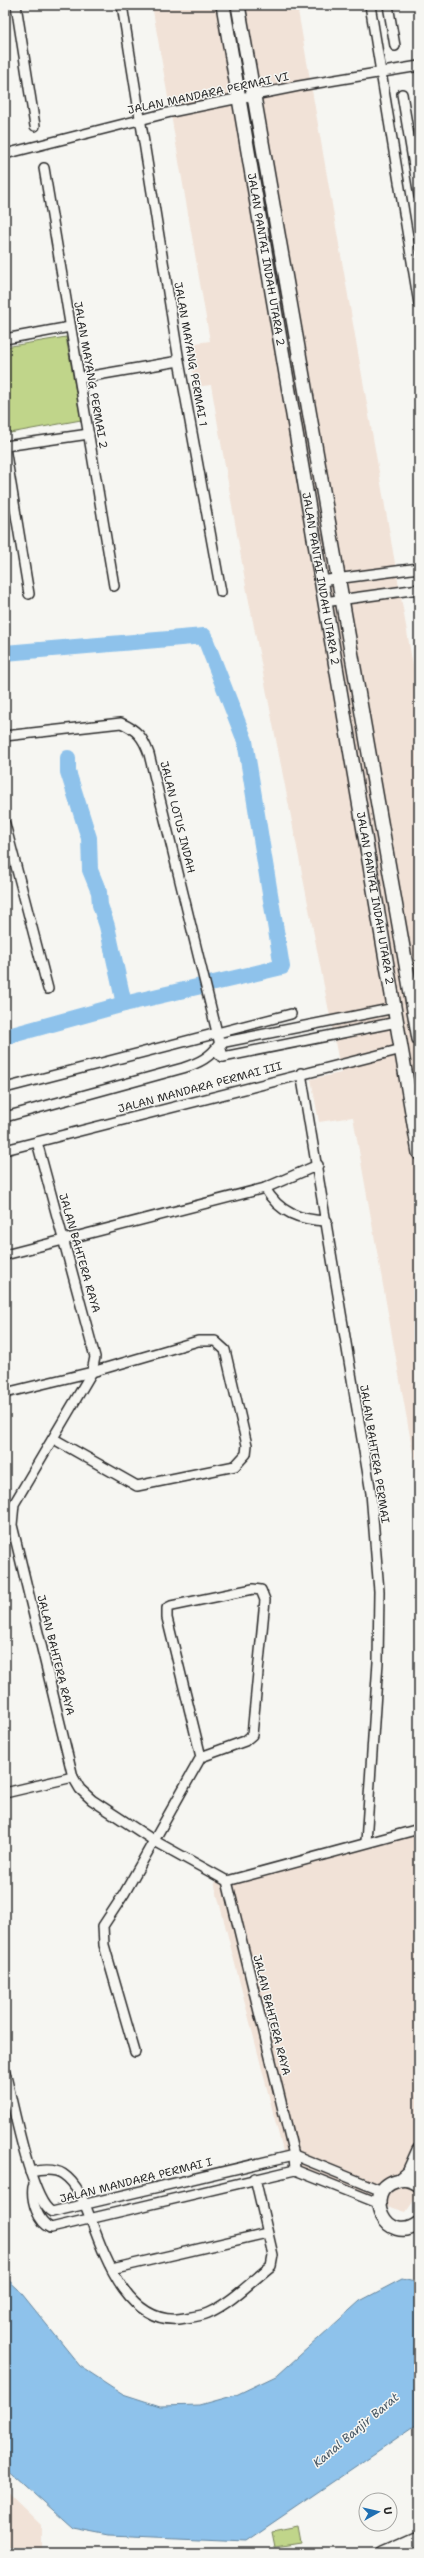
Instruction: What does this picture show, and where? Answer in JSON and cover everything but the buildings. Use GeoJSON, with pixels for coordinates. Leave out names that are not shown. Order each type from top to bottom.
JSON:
{"type":"FeatureCollection","features":[{"type":"Feature","properties":{"kind":"street"},"geometry":{"type":"LineString","coordinates":[[16,5],[35,126]]}},
{"type":"Feature","properties":{"kind":"street","name":"JALAN MAYANG PERMAI 1"},"geometry":{"type":"LineString","coordinates":[[122,5],[142,119],[179,361],[221,592]]}},
{"type":"Feature","properties":{"kind":"street","name":"JALAN PANTAI INDAH UTARA 2"},"geometry":{"type":"LineString","coordinates":[[223,5],[320,581],[398,1022],[419,1153]]}},
{"type":"Feature","properties":{"kind":"street","name":"JALAN PANTAI INDAH UTARA 2"},"geometry":{"type":"LineString","coordinates":[[238,5],[405,964],[416,1001],[419,1037]]}},
{"type":"Feature","properties":{"kind":"street"},"geometry":{"type":"LineString","coordinates":[[370,5],[419,304]]}},
{"type":"Feature","properties":{"kind":"street"},"geometry":{"type":"LineString","coordinates":[[388,5],[394,46]]}},
{"type":"Feature","properties":{"kind":"street","name":"JALAN MANDARA PERMAI VI"},"geometry":{"type":"LineString","coordinates":[[5,154],[142,119],[253,95],[419,66]]}},
{"type":"Feature","properties":{"kind":"street"},"geometry":{"type":"LineString","coordinates":[[402,94],[419,196]]}},
{"type":"Feature","properties":{"kind":"street","name":"JALAN MAYANG PERMAI 2"},"geometry":{"type":"LineString","coordinates":[[44,168],[114,586]]}},
{"type":"Feature","properties":{"kind":"street"},"geometry":{"type":"LineString","coordinates":[[5,339],[70,328]]}},
{"type":"Feature","properties":{"kind":"street"},"geometry":{"type":"LineString","coordinates":[[80,378],[179,361]]}},
{"type":"Feature","properties":{"kind":"street"},"geometry":{"type":"LineString","coordinates":[[29,594],[5,447],[89,434]]}},
{"type":"Feature","properties":{"kind":"street"},"geometry":{"type":"LineString","coordinates":[[320,581],[419,568]]}},
{"type":"Feature","properties":{"kind":"street"},"geometry":{"type":"LineString","coordinates":[[324,602],[419,589]]}},
{"type":"Feature","properties":{"kind":"street","name":"JALAN LOTUS INDAH"},"geometry":{"type":"LineString","coordinates":[[5,736],[121,723],[134,729],[144,738],[201,963],[223,1057]]}},
{"type":"Feature","properties":{"kind":"street"},"geometry":{"type":"LineString","coordinates":[[5,824],[48,989]]}},
{"type":"Feature","properties":{"kind":"street"},"geometry":{"type":"LineString","coordinates":[[214,1052],[223,1057],[398,1022],[402,1006],[397,974],[405,964]]}},
{"type":"Feature","properties":{"kind":"street"},"geometry":{"type":"LineString","coordinates":[[5,1117],[177,1070],[200,1062],[214,1052],[220,1043],[395,1008]]}},
{"type":"Feature","properties":{"kind":"street"},"geometry":{"type":"LineString","coordinates":[[5,1088],[291,1014]]}},
{"type":"Feature","properties":{"kind":"street","name":"JALAN MANDARA PERMAI III"},"geometry":{"type":"LineString","coordinates":[[5,1150],[301,1073],[402,1049]]}},
{"type":"Feature","properties":{"kind":"street","name":"JALAN BAHTERA PERMAI"},"geometry":{"type":"LineString","coordinates":[[301,1073],[318,1165],[371,1493],[377,1551],[378,1662],[366,1842]]}},
{"type":"Feature","properties":{"kind":"street","name":"JALAN BAHTERA RAYA"},"geometry":{"type":"LineString","coordinates":[[37,1142],[95,1358],[92,1372],[14,1504],[12,1525],[73,1777],[80,1789],[92,1800],[153,1840],[227,1881],[294,2155]]}},
{"type":"Feature","properties":{"kind":"street"},"geometry":{"type":"LineString","coordinates":[[5,1255],[266,1188],[318,1165]]}},
{"type":"Feature","properties":{"kind":"street"},"geometry":{"type":"LineString","coordinates":[[266,1188],[271,1199],[286,1212],[308,1220],[327,1221]]}},
{"type":"Feature","properties":{"kind":"street"},"geometry":{"type":"LineString","coordinates":[[5,1393],[92,1372],[198,1341],[215,1341],[225,1350],[247,1445],[246,1454],[235,1466],[137,1486],[54,1438]]}},
{"type":"Feature","properties":{"kind":"street"},"geometry":{"type":"LineString","coordinates":[[135,2052],[102,1934],[103,1926],[124,1894],[201,1757],[245,1741],[252,1735],[265,1600],[261,1590],[252,1589],[167,1608],[167,1618],[201,1757]]}},
{"type":"Feature","properties":{"kind":"street"},"geometry":{"type":"LineString","coordinates":[[5,1794],[73,1777]]}},
{"type":"Feature","properties":{"kind":"street"},"geometry":{"type":"LineString","coordinates":[[227,1881],[366,1842],[419,1829]]}},
{"type":"Feature","properties":{"kind":"street"},"geometry":{"type":"LineString","coordinates":[[5,2072],[33,2185],[32,2192],[36,2209],[46,2225],[57,2228],[255,2178],[295,2170],[343,2188],[380,2197]]}},
{"type":"Feature","properties":{"kind":"street"},"geometry":{"type":"LineString","coordinates":[[415,2228],[397,2228],[384,2220],[380,2197],[387,2185],[403,2177],[419,2150]]}},
{"type":"Feature","properties":{"kind":"street"},"geometry":{"type":"LineString","coordinates":[[295,2170],[294,2155],[348,2177],[380,2197]]}},
{"type":"Feature","properties":{"kind":"street","name":"JALAN MANDARA PERMAI I"},"geometry":{"type":"LineString","coordinates":[[33,2185],[43,2203],[52,2212],[294,2155]]}},
{"type":"Feature","properties":{"kind":"street"},"geometry":{"type":"LineString","coordinates":[[30,2172],[44,2170],[61,2173],[69,2178],[86,2204],[112,2269],[131,2299],[147,2313],[172,2321],[207,2314],[220,2307],[271,2266],[273,2255],[255,2178]]}},
{"type":"Feature","properties":{"kind":"street"},"geometry":{"type":"LineString","coordinates":[[343,2188],[348,2177]]}},
{"type":"Feature","properties":{"kind":"street"},"geometry":{"type":"LineString","coordinates":[[403,2177],[419,2184]]}},
{"type":"Feature","properties":{"kind":"street"},"geometry":{"type":"LineString","coordinates":[[112,2269],[267,2233]]}},
{"type":"Feature","properties":{"kind":"street"},"geometry":{"type":"LineString","coordinates":[[382,2553],[419,2537]]}},
{"type":"Feature","properties":{"kind":"shaded area"},"geometry":{"type":"Polygon","coordinates":[[[152,5],[297,5],[419,700],[419,1487],[353,1117],[319,1122],[311,1079],[341,1073],[246,586],[211,385],[195,387],[188,344],[210,341],[152,5]]]}},
{"type":"Feature","properties":{"kind":"shaded area"},"geometry":{"type":"Polygon","coordinates":[[[419,1751],[419,2193],[406,2212],[301,2179],[284,2155],[214,1882],[414,1829],[419,1751]]]}},
{"type":"Feature","properties":{"kind":"shaded area"},"geometry":{"type":"Polygon","coordinates":[[[5,2490],[41,2525],[41,2553],[5,2553],[5,2490]]]}},
{"type":"Feature","properties":{"kind":"green space"},"geometry":{"type":"Polygon","coordinates":[[[66,337],[81,420],[10,433],[5,405],[5,347],[66,337]]]}},
{"type":"Feature","properties":{"kind":"green space"},"geometry":{"type":"Polygon","coordinates":[[[298,2527],[301,2543],[275,2547],[272,2532],[298,2527]]]}},
{"type":"Feature","properties":{"kind":"water","name":"Kanal Banjir Barat"},"geometry":{"type":"Polygon","coordinates":[[[5,2277],[18,2289],[80,2366],[123,2394],[160,2406],[200,2405],[236,2395],[278,2375],[360,2301],[402,2279],[419,2283],[419,2423],[246,2541],[109,2535],[73,2528],[5,2467],[5,2277]]]}},
{"type":"Feature","properties":{"kind":"waterway"},"geometry":{"type":"LineString","coordinates":[[5,653],[204,636],[245,741],[282,967],[124,1004],[5,1037]]}},
{"type":"Feature","properties":{"kind":"waterway"},"geometry":{"type":"LineString","coordinates":[[68,758],[68,772],[89,838],[90,870],[99,892],[100,905],[107,926],[124,1004]]}}]}
